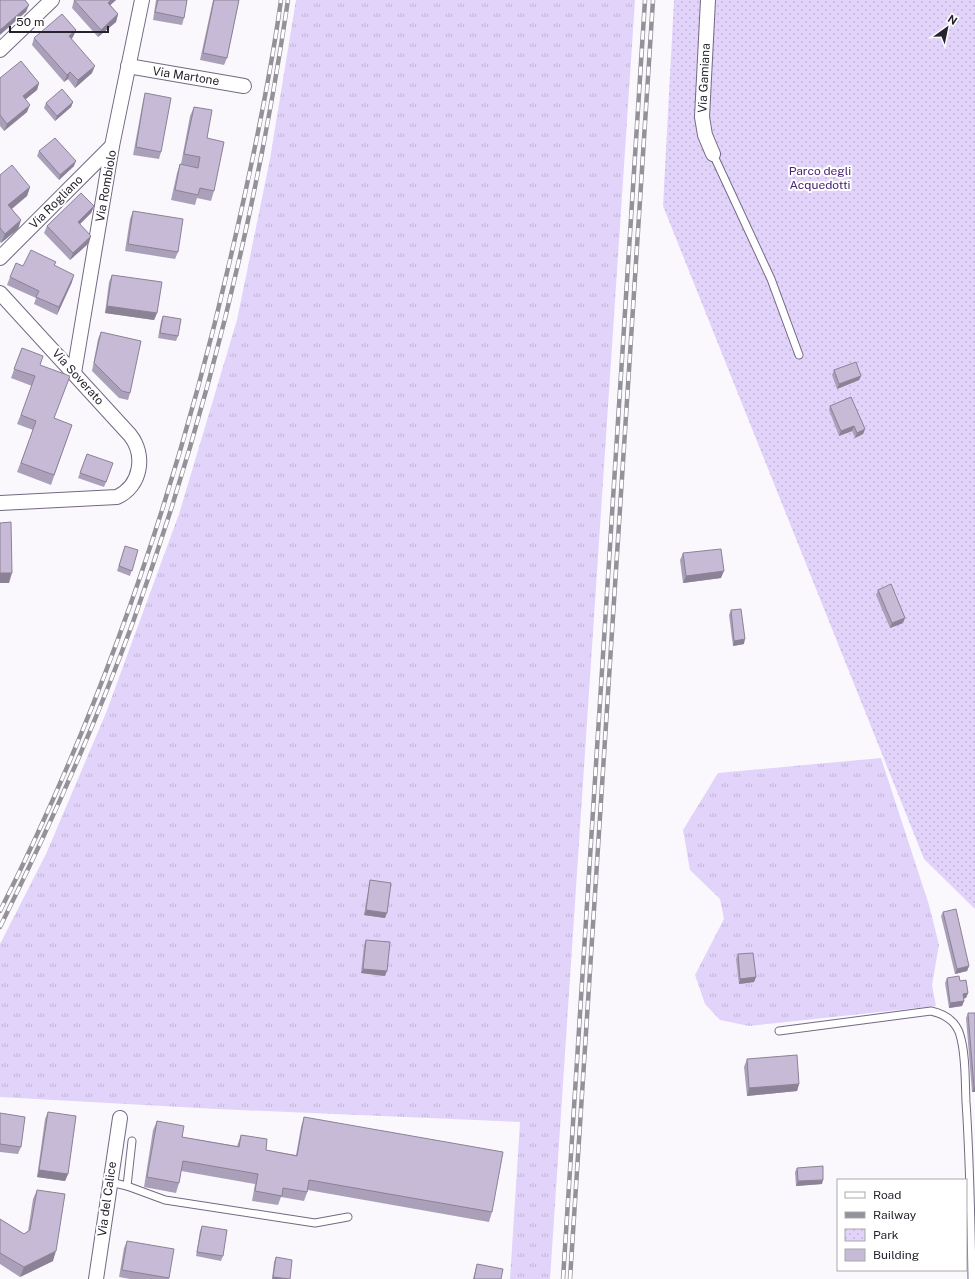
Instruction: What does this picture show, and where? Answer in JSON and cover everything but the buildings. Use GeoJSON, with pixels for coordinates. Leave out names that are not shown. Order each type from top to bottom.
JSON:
{"type":"FeatureCollection","features":[{"type":"Feature","properties":{"kind":"street"},"geometry":{"type":"LineString","coordinates":[[0,50],[52,0]]}},
{"type":"Feature","properties":{"kind":"street","name":"Via Rombiolo"},"geometry":{"type":"LineString","coordinates":[[74,373],[112,146],[142,0]]}},
{"type":"Feature","properties":{"kind":"street","name":"Via Gamiana"},"geometry":{"type":"LineString","coordinates":[[708,0],[702,116],[705,134],[713,154]]}},
{"type":"Feature","properties":{"kind":"street","name":"Via Martone"},"geometry":{"type":"LineString","coordinates":[[128,66],[244,86]]}},
{"type":"Feature","properties":{"kind":"street","name":"Via Rogliano"},"geometry":{"type":"LineString","coordinates":[[0,258],[112,146]]}},
{"type":"Feature","properties":{"kind":"street","name":"Via Soverato"},"geometry":{"type":"LineString","coordinates":[[0,293],[134,440],[140,457],[139,469],[132,485],[116,497],[0,503]]}},
{"type":"Feature","properties":{"kind":"street","name":"Via del Calice"},"geometry":{"type":"LineString","coordinates":[[96,1279],[120,1118]]}},
{"type":"Feature","properties":{"kind":"lane"},"geometry":{"type":"LineString","coordinates":[[713,154],[771,279],[799,355]]}},
{"type":"Feature","properties":{"kind":"lane"},"geometry":{"type":"LineString","coordinates":[[779,1031],[931,1011],[944,1014],[953,1022],[960,1034],[964,1062],[971,1169],[972,1279]]}},
{"type":"Feature","properties":{"kind":"lane"},"geometry":{"type":"LineString","coordinates":[[127,1186],[132,1141]]}},
{"type":"Feature","properties":{"kind":"lane"},"geometry":{"type":"LineString","coordinates":[[110,1182],[127,1186],[165,1200],[315,1223],[348,1217]]}},
{"type":"Feature","properties":{"kind":"green space"},"geometry":{"type":"Polygon","coordinates":[[[296,0],[635,0],[550,1279],[510,1279],[520,1122],[217,1109],[0,1097],[0,944],[46,854],[106,713],[179,514],[237,320],[270,159],[296,0]]]}},
{"type":"Feature","properties":{"kind":"green space","name":"Parco degli Acquedotti"},"geometry":{"type":"Polygon","coordinates":[[[674,0],[975,0],[975,909],[924,859],[663,206],[674,0]]]}},
{"type":"Feature","properties":{"kind":"green space"},"geometry":{"type":"Polygon","coordinates":[[[881,758],[929,905],[939,945],[932,985],[936,1006],[749,1026],[720,1020],[705,1004],[695,975],[724,919],[720,899],[690,870],[683,830],[718,773],[881,758]]]}},
{"type":"Feature","properties":{"kind":"railway"},"geometry":{"type":"LineString","coordinates":[[0,911],[38,833],[73,754],[135,592],[162,510],[187,428],[230,260],[245,195],[271,65],[281,0]]}},
{"type":"Feature","properties":{"kind":"railway"},"geometry":{"type":"LineString","coordinates":[[0,927],[54,814],[103,700],[133,622],[183,470],[206,392],[244,237],[261,158],[288,0]]}},
{"type":"Feature","properties":{"kind":"railway"},"geometry":{"type":"LineString","coordinates":[[563,1279],[645,0]]}},
{"type":"Feature","properties":{"kind":"railway"},"geometry":{"type":"LineString","coordinates":[[570,1279],[653,0]]}}]}
